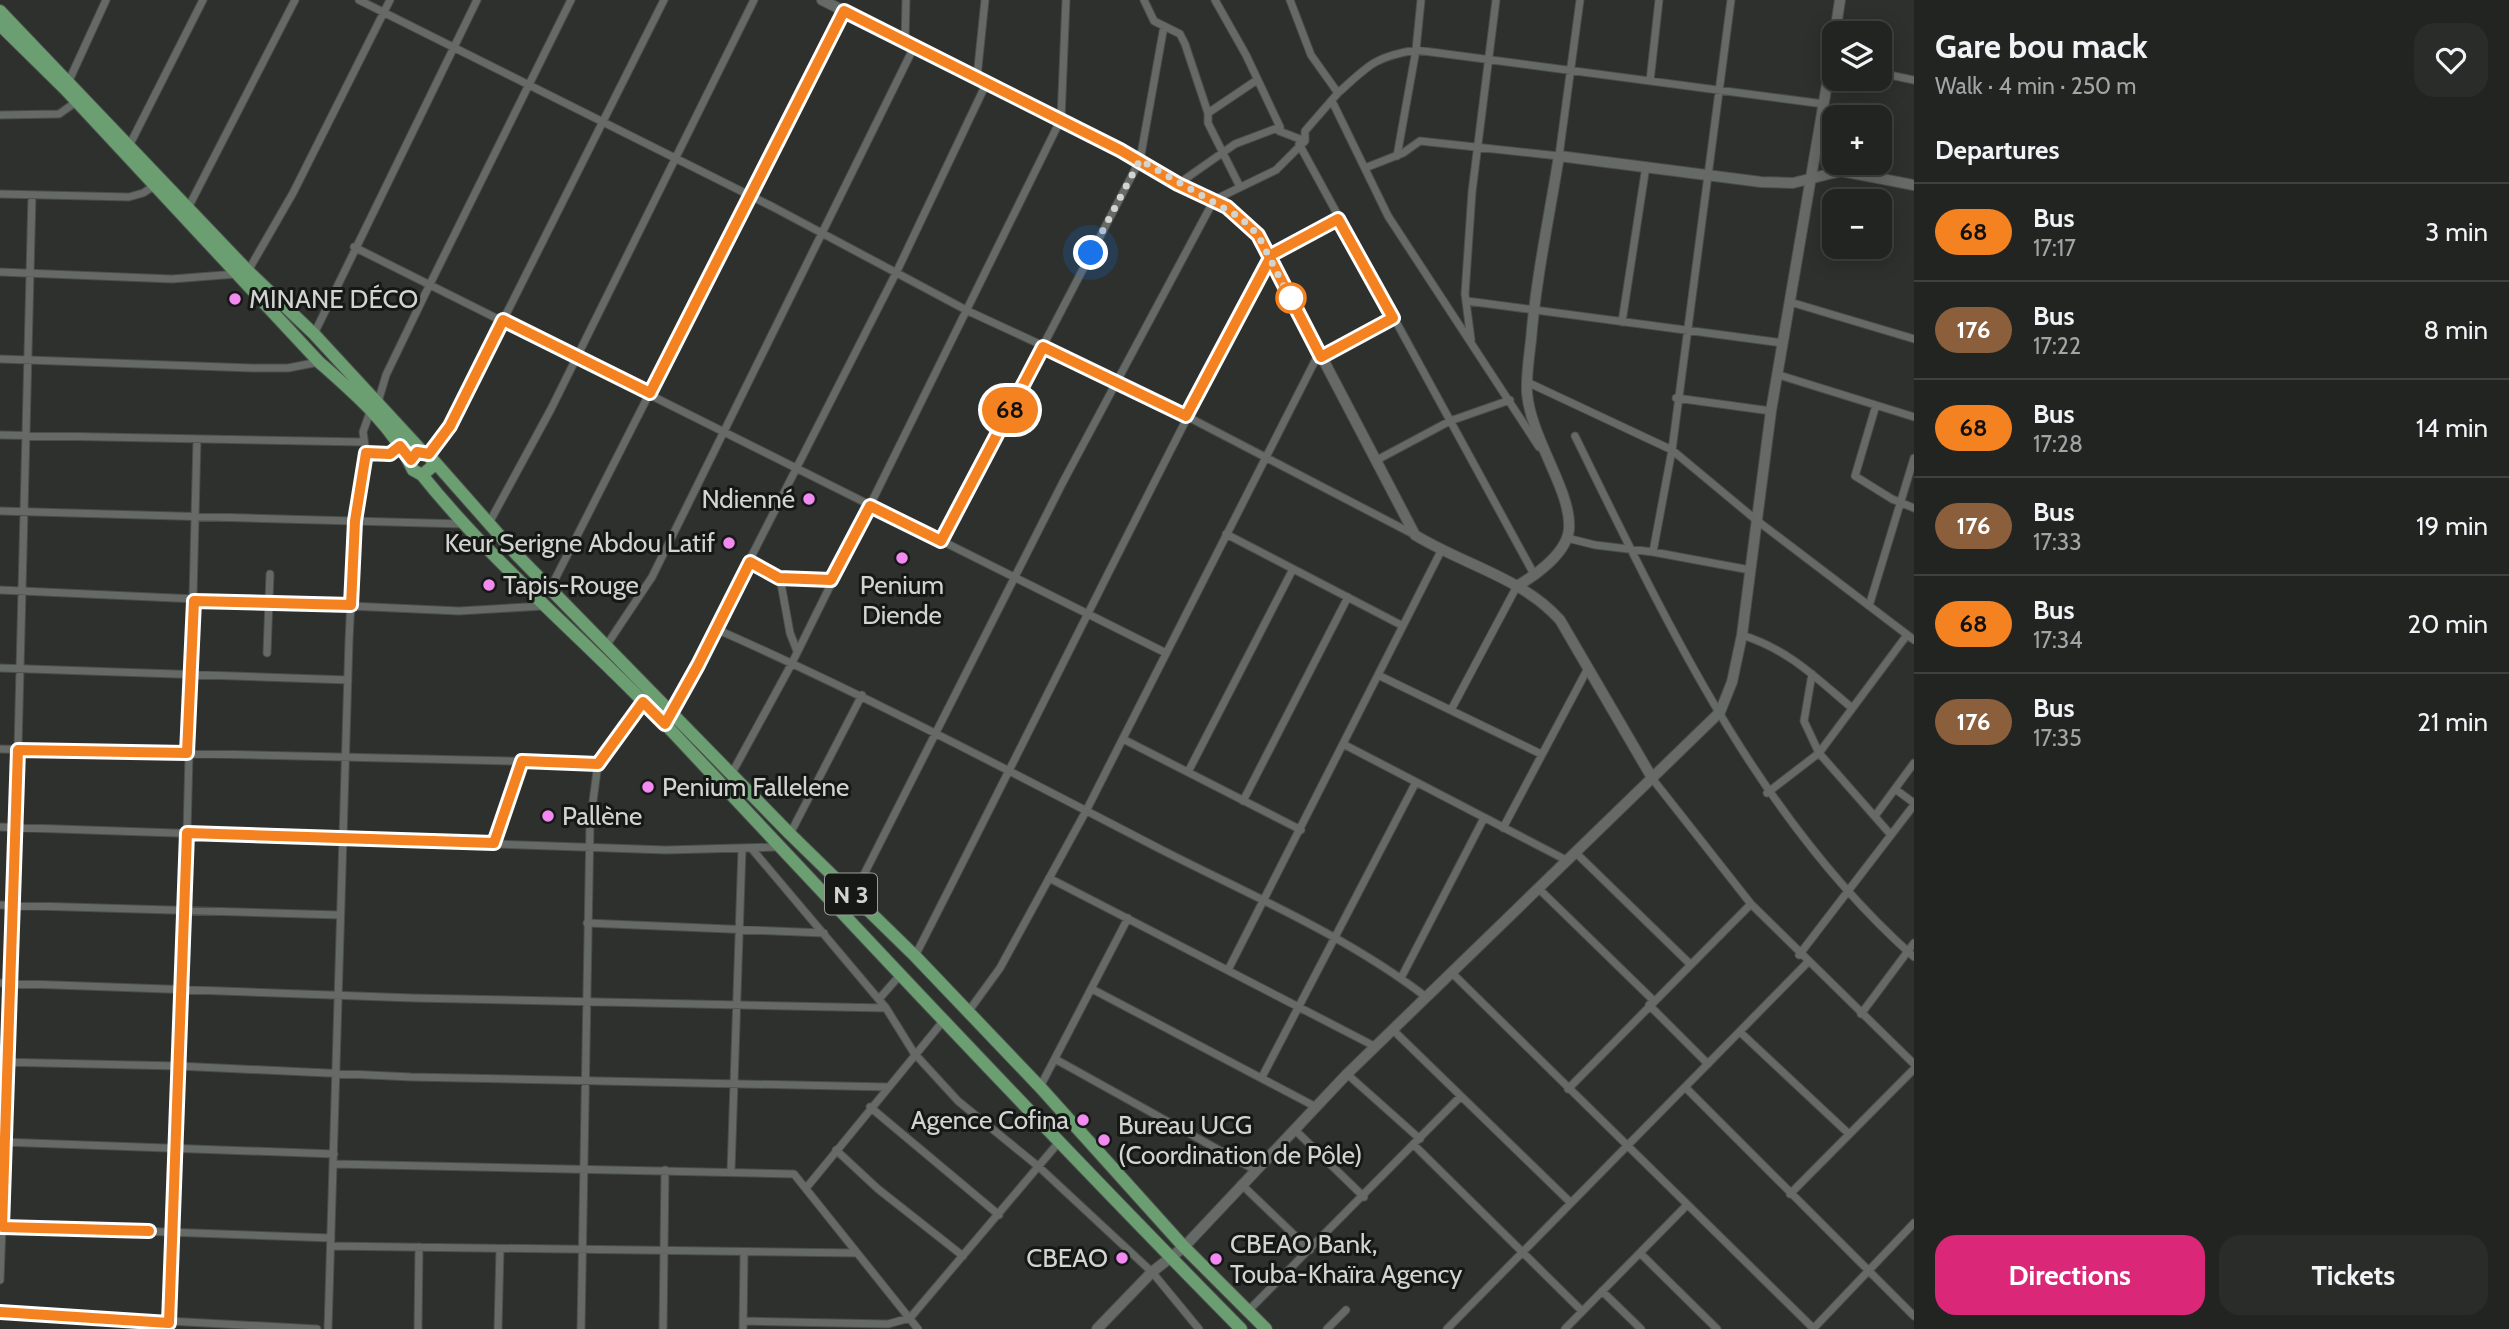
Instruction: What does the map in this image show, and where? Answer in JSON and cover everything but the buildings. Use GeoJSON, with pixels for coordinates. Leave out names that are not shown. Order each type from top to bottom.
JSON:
{"type":"FeatureCollection","features":[{"type":"Feature","properties":{"kind":"main road","name":"N 3"},"geometry":{"type":"LineString","coordinates":[[0,11],[154,186],[243,272],[314,334],[374,407],[411,460]]}},
{"type":"Feature","properties":{"kind":"main road","name":"N 3"},"geometry":{"type":"LineString","coordinates":[[0,25],[67,85]]}},
{"type":"Feature","properties":{"kind":"main road","name":"N 3"},"geometry":{"type":"LineString","coordinates":[[80,100],[130,146],[188,208],[319,362],[428,455],[606,646],[790,834],[915,956],[1040,1087],[1184,1247],[1266,1329]]}},
{"type":"Feature","properties":{"kind":"main road"},"geometry":{"type":"LineString","coordinates":[[414,454],[428,455],[432,469],[422,475],[413,470],[411,460],[414,454]]}},
{"type":"Feature","properties":{"kind":"main road","name":"N 3"},"geometry":{"type":"LineString","coordinates":[[422,475],[665,724],[778,847],[1241,1329]]}},
{"type":"Feature","properties":{"kind":"street"},"geometry":{"type":"LineString","coordinates":[[67,85],[106,0]]}},
{"type":"Feature","properties":{"kind":"street"},"geometry":{"type":"LineString","coordinates":[[130,146],[204,0]]}},
{"type":"Feature","properties":{"kind":"street"},"geometry":{"type":"LineString","coordinates":[[188,208],[295,0]]}},
{"type":"Feature","properties":{"kind":"street"},"geometry":{"type":"LineString","coordinates":[[359,0],[675,157],[897,271],[968,311],[1117,380],[1267,456],[1441,551],[1517,586],[1548,606],[1560,620],[1651,776],[1751,905],[1914,1067],[1790,1194]]}},
{"type":"Feature","properties":{"kind":"street"},"geometry":{"type":"LineString","coordinates":[[0,272],[172,279],[243,272],[293,194],[390,0]]}},
{"type":"Feature","properties":{"kind":"street"},"geometry":{"type":"LineString","coordinates":[[314,334],[354,247],[477,0]]}},
{"type":"Feature","properties":{"kind":"street"},"geometry":{"type":"LineString","coordinates":[[328,1329],[348,680],[355,521],[366,453],[363,442],[386,375],[571,0]]}},
{"type":"Feature","properties":{"kind":"street"},"geometry":{"type":"LineString","coordinates":[[428,455],[450,426],[664,0]]}},
{"type":"Feature","properties":{"kind":"street"},"geometry":{"type":"LineString","coordinates":[[489,523],[577,357],[754,0]]}},
{"type":"Feature","properties":{"kind":"street"},"geometry":{"type":"LineString","coordinates":[[822,0],[1140,160],[1178,184],[1214,200],[1241,218],[1258,235],[1415,535]]}},
{"type":"Feature","properties":{"kind":"street"},"geometry":{"type":"LineString","coordinates":[[606,646],[652,577],[823,233],[910,44],[906,0]]}},
{"type":"Feature","properties":{"kind":"street"},"geometry":{"type":"LineString","coordinates":[[665,724],[897,271],[982,80],[985,0]]}},
{"type":"Feature","properties":{"kind":"street"},"geometry":{"type":"LineString","coordinates":[[732,773],[791,665],[1061,120],[1066,0]]}},
{"type":"Feature","properties":{"kind":"street"},"geometry":{"type":"LineString","coordinates":[[1144,0],[1154,21],[1180,34],[1208,113],[1208,122],[1240,187]]}},
{"type":"Feature","properties":{"kind":"street"},"geometry":{"type":"LineString","coordinates":[[1215,0],[1280,127],[1279,131],[1302,143],[1338,219],[1535,576]]}},
{"type":"Feature","properties":{"kind":"street"},"geometry":{"type":"LineString","coordinates":[[1290,0],[1311,55],[1338,93]]}},
{"type":"Feature","properties":{"kind":"street"},"geometry":{"type":"LineString","coordinates":[[1397,156],[1422,0]]}},
{"type":"Feature","properties":{"kind":"street"},"geometry":{"type":"LineString","coordinates":[[1471,344],[1467,301],[1476,145],[1496,0]]}},
{"type":"Feature","properties":{"kind":"street"},"geometry":{"type":"LineString","coordinates":[[1451,710],[1517,586],[1535,576],[1567,538],[1569,510],[1532,424],[1527,382],[1534,308],[1559,156],[1580,0]]}},
{"type":"Feature","properties":{"kind":"street"},"geometry":{"type":"LineString","coordinates":[[1650,81],[1659,0]]}},
{"type":"Feature","properties":{"kind":"street"},"geometry":{"type":"LineString","coordinates":[[1653,552],[1672,450],[1676,398],[1731,0]]}},
{"type":"Feature","properties":{"kind":"street"},"geometry":{"type":"LineString","coordinates":[[1837,21],[1840,0]]}},
{"type":"Feature","properties":{"kind":"street"},"geometry":{"type":"LineString","coordinates":[[551,587],[844,11]]}},
{"type":"Feature","properties":{"kind":"street"},"geometry":{"type":"LineString","coordinates":[[941,541],[1140,160],[1164,26]]}},
{"type":"Feature","properties":{"kind":"street"},"geometry":{"type":"LineString","coordinates":[[853,896],[1014,578],[1214,200],[1276,170],[1302,143],[1305,131],[1338,93],[1374,60],[1416,50],[1824,104]]}},
{"type":"Feature","properties":{"kind":"street"},"geometry":{"type":"LineString","coordinates":[[1892,75],[1914,80]]}},
{"type":"Feature","properties":{"kind":"street"},"geometry":{"type":"LineString","coordinates":[[1208,113],[1257,80]]}},
{"type":"Feature","properties":{"kind":"street"},"geometry":{"type":"LineString","coordinates":[[1097,1329],[1152,1272],[1184,1247],[1347,1073],[1720,712],[1732,682],[1742,635],[1771,411],[1827,91]]}},
{"type":"Feature","properties":{"kind":"street"},"geometry":{"type":"LineString","coordinates":[[0,115],[59,114],[80,100]]}},
{"type":"Feature","properties":{"kind":"street"},"geometry":{"type":"LineString","coordinates":[[1332,101],[1388,216],[1545,457]]}},
{"type":"Feature","properties":{"kind":"street"},"geometry":{"type":"LineString","coordinates":[[1178,184],[1223,155],[1235,144],[1280,127]]}},
{"type":"Feature","properties":{"kind":"street"},"geometry":{"type":"LineString","coordinates":[[1365,168],[1397,156],[1420,141],[1476,145],[1708,176],[1793,183],[1841,171],[1914,185]]}},
{"type":"Feature","properties":{"kind":"street"},"geometry":{"type":"LineString","coordinates":[[1622,322],[1646,166]]}},
{"type":"Feature","properties":{"kind":"street"},"geometry":{"type":"LineString","coordinates":[[0,194],[129,197],[154,186]]}},
{"type":"Feature","properties":{"kind":"street"},"geometry":{"type":"LineString","coordinates":[[0,1280],[3,1062],[14,906],[32,195]]}},
{"type":"Feature","properties":{"kind":"street"},"geometry":{"type":"LineString","coordinates":[[915,956],[1089,615],[1186,416],[1270,257],[1338,219]]}},
{"type":"Feature","properties":{"kind":"street"},"geometry":{"type":"LineString","coordinates":[[354,247],[1166,653]]}},
{"type":"Feature","properties":{"kind":"street"},"geometry":{"type":"LineString","coordinates":[[1467,301],[1783,343]]}},
{"type":"Feature","properties":{"kind":"street"},"geometry":{"type":"LineString","coordinates":[[1790,302],[1914,339]]}},
{"type":"Feature","properties":{"kind":"street"},"geometry":{"type":"LineString","coordinates":[[968,1013],[1000,968],[1086,811],[1320,355],[1393,318]]}},
{"type":"Feature","properties":{"kind":"street"},"geometry":{"type":"LineString","coordinates":[[0,359],[264,368],[288,368],[319,362]]}},
{"type":"Feature","properties":{"kind":"street"},"geometry":{"type":"LineString","coordinates":[[1779,375],[1914,417]]}},
{"type":"Feature","properties":{"kind":"street"},"geometry":{"type":"LineString","coordinates":[[1527,382],[1672,450],[1755,519],[1910,638],[1819,753],[1768,793]]}},
{"type":"Feature","properties":{"kind":"street"},"geometry":{"type":"LineString","coordinates":[[1676,398],[1771,411]]}},
{"type":"Feature","properties":{"kind":"street"},"geometry":{"type":"LineString","coordinates":[[1375,461],[1450,421],[1510,400]]}},
{"type":"Feature","properties":{"kind":"street"},"geometry":{"type":"LineString","coordinates":[[1876,405],[1855,476],[1900,504],[1914,508]]}},
{"type":"Feature","properties":{"kind":"street"},"geometry":{"type":"LineString","coordinates":[[0,435],[363,442]]}},
{"type":"Feature","properties":{"kind":"street"},"geometry":{"type":"LineString","coordinates":[[1575,436],[1630,549],[1768,793],[1849,890],[1911,954]]}},
{"type":"Feature","properties":{"kind":"street"},"geometry":{"type":"LineString","coordinates":[[169,1326],[187,833],[197,439]]}},
{"type":"Feature","properties":{"kind":"street"},"geometry":{"type":"LineString","coordinates":[[366,453],[390,454],[400,446]]}},
{"type":"Feature","properties":{"kind":"street"},"geometry":{"type":"LineString","coordinates":[[1869,606],[1914,458]]}},
{"type":"Feature","properties":{"kind":"street"},"geometry":{"type":"LineString","coordinates":[[0,511],[467,524]]}},
{"type":"Feature","properties":{"kind":"street"},"geometry":{"type":"LineString","coordinates":[[1226,534],[1403,626]]}},
{"type":"Feature","properties":{"kind":"street"},"geometry":{"type":"LineString","coordinates":[[1567,538],[1751,570]]}},
{"type":"Feature","properties":{"kind":"street"},"geometry":{"type":"LineString","coordinates":[[1228,970],[1345,745],[1441,551]]}},
{"type":"Feature","properties":{"kind":"street"},"geometry":{"type":"LineString","coordinates":[[750,562],[779,578],[831,580]]}},
{"type":"Feature","properties":{"kind":"street"},"geometry":{"type":"LineString","coordinates":[[1188,772],[1293,569]]}},
{"type":"Feature","properties":{"kind":"street"},"geometry":{"type":"LineString","coordinates":[[267,653],[267,603],[271,574]]}},
{"type":"Feature","properties":{"kind":"street"},"geometry":{"type":"LineString","coordinates":[[779,578],[790,633],[797,651]]}},
{"type":"Feature","properties":{"kind":"street"},"geometry":{"type":"LineString","coordinates":[[0,590],[194,601],[459,611],[521,610],[548,606]]}},
{"type":"Feature","properties":{"kind":"street"},"geometry":{"type":"LineString","coordinates":[[1243,801],[1348,597]]}},
{"type":"Feature","properties":{"kind":"street"},"geometry":{"type":"LineString","coordinates":[[716,629],[862,695],[1264,902],[1401,978],[1426,997]]}},
{"type":"Feature","properties":{"kind":"street"},"geometry":{"type":"LineString","coordinates":[[1742,635],[1772,645],[1852,708]]}},
{"type":"Feature","properties":{"kind":"street"},"geometry":{"type":"LineString","coordinates":[[0,668],[348,680]]}},
{"type":"Feature","properties":{"kind":"street"},"geometry":{"type":"LineString","coordinates":[[1503,828],[1587,670]]}},
{"type":"Feature","properties":{"kind":"street"},"geometry":{"type":"LineString","coordinates":[[1812,674],[1804,721],[1819,753],[1891,835]]}},
{"type":"Feature","properties":{"kind":"street"},"geometry":{"type":"LineString","coordinates":[[1380,676],[1541,754]]}},
{"type":"Feature","properties":{"kind":"street"},"geometry":{"type":"LineString","coordinates":[[790,834],[862,695]]}},
{"type":"Feature","properties":{"kind":"street"},"geometry":{"type":"LineString","coordinates":[[581,1329],[587,923],[592,845],[590,824],[598,764],[643,702]]}},
{"type":"Feature","properties":{"kind":"street"},"geometry":{"type":"LineString","coordinates":[[1123,739],[1301,830]]}},
{"type":"Feature","properties":{"kind":"street"},"geometry":{"type":"LineString","coordinates":[[1345,745],[1566,860]]}},
{"type":"Feature","properties":{"kind":"street"},"geometry":{"type":"LineString","coordinates":[[0,749],[345,760],[598,764]]}},
{"type":"Feature","properties":{"kind":"street"},"geometry":{"type":"LineString","coordinates":[[494,843],[522,761]]}},
{"type":"Feature","properties":{"kind":"street"},"geometry":{"type":"LineString","coordinates":[[1875,816],[1914,763]]}},
{"type":"Feature","properties":{"kind":"street"},"geometry":{"type":"LineString","coordinates":[[1262,1077],[1416,782]]}},
{"type":"Feature","properties":{"kind":"street"},"geometry":{"type":"LineString","coordinates":[[1799,955],[1914,804],[1895,789]]}},
{"type":"Feature","properties":{"kind":"street"},"geometry":{"type":"LineString","coordinates":[[1401,978],[1484,818]]}},
{"type":"Feature","properties":{"kind":"street"},"geometry":{"type":"LineString","coordinates":[[0,827],[592,845],[666,850],[778,847]]}},
{"type":"Feature","properties":{"kind":"street"},"geometry":{"type":"LineString","coordinates":[[731,1171],[742,849]]}},
{"type":"Feature","properties":{"kind":"street"},"geometry":{"type":"LineString","coordinates":[[752,849],[879,999],[914,1053],[958,1101],[1040,1167],[1152,1272],[1199,1329]]}},
{"type":"Feature","properties":{"kind":"street"},"geometry":{"type":"LineString","coordinates":[[1575,852],[1690,964]]}},
{"type":"Feature","properties":{"kind":"street"},"geometry":{"type":"LineString","coordinates":[[1049,878],[1376,1047]]}},
{"type":"Feature","properties":{"kind":"street"},"geometry":{"type":"LineString","coordinates":[[1538,888],[1708,1064]]}},
{"type":"Feature","properties":{"kind":"street"},"geometry":{"type":"LineString","coordinates":[[0,905],[340,915]]}},
{"type":"Feature","properties":{"kind":"street"},"geometry":{"type":"LineString","coordinates":[[1568,1089],[1751,905]]}},
{"type":"Feature","properties":{"kind":"street"},"geometry":{"type":"LineString","coordinates":[[1040,1087],[1128,918]]}},
{"type":"Feature","properties":{"kind":"street"},"geometry":{"type":"LineString","coordinates":[[587,923],[824,933]]}},
{"type":"Feature","properties":{"kind":"street"},"geometry":{"type":"LineString","coordinates":[[1861,1014],[1911,954],[1914,943]]}},
{"type":"Feature","properties":{"kind":"street"},"geometry":{"type":"LineString","coordinates":[[1447,1329],[1807,963]]}},
{"type":"Feature","properties":{"kind":"street"},"geometry":{"type":"LineString","coordinates":[[1452,973],[1813,1329],[1914,1223]]}},
{"type":"Feature","properties":{"kind":"street"},"geometry":{"type":"LineString","coordinates":[[879,999],[901,974]]}},
{"type":"Feature","properties":{"kind":"street"},"geometry":{"type":"LineString","coordinates":[[0,983],[339,995],[886,1008]]}},
{"type":"Feature","properties":{"kind":"street"},"geometry":{"type":"LineString","coordinates":[[1092,989],[1316,1107]]}},
{"type":"Feature","properties":{"kind":"street"},"geometry":{"type":"LineString","coordinates":[[807,1187],[914,1053],[944,1020]]}},
{"type":"Feature","properties":{"kind":"street"},"geometry":{"type":"LineString","coordinates":[[1393,1030],[1571,1203]]}},
{"type":"Feature","properties":{"kind":"street"},"geometry":{"type":"LineString","coordinates":[[1740,1032],[1849,1134]]}},
{"type":"Feature","properties":{"kind":"street"},"geometry":{"type":"LineString","coordinates":[[1055,1059],[1255,1170]]}},
{"type":"Feature","properties":{"kind":"street"},"geometry":{"type":"LineString","coordinates":[[3,1062],[178,1066],[337,1074],[888,1087]]}},
{"type":"Feature","properties":{"kind":"street"},"geometry":{"type":"LineString","coordinates":[[1347,1073],[1582,1311]]}},
{"type":"Feature","properties":{"kind":"street"},"geometry":{"type":"LineString","coordinates":[[1685,1087],[1914,1316]]}},
{"type":"Feature","properties":{"kind":"street"},"geometry":{"type":"LineString","coordinates":[[1248,1311],[1364,1197],[1460,1097]]}},
{"type":"Feature","properties":{"kind":"street"},"geometry":{"type":"LineString","coordinates":[[870,1107],[999,1215]]}},
{"type":"Feature","properties":{"kind":"street"},"geometry":{"type":"LineString","coordinates":[[1295,1130],[1364,1197]]}},
{"type":"Feature","properties":{"kind":"street"},"geometry":{"type":"LineString","coordinates":[[2,1142],[334,1154]]}},
{"type":"Feature","properties":{"kind":"street"},"geometry":{"type":"LineString","coordinates":[[744,1254],[743,1325],[888,1324],[910,1318],[1059,1142]]}},
{"type":"Feature","properties":{"kind":"street"},"geometry":{"type":"LineString","coordinates":[[836,1150],[878,1189],[963,1256]]}},
{"type":"Feature","properties":{"kind":"street"},"geometry":{"type":"LineString","coordinates":[[334,1164],[790,1173],[807,1187],[918,1329]]}},
{"type":"Feature","properties":{"kind":"street"},"geometry":{"type":"LineString","coordinates":[[663,1329],[665,1170]]}},
{"type":"Feature","properties":{"kind":"street"},"geometry":{"type":"LineString","coordinates":[[1241,1184],[1310,1250]]}},
{"type":"Feature","properties":{"kind":"street"},"geometry":{"type":"LineString","coordinates":[[1565,1329],[1686,1206]]}},
{"type":"Feature","properties":{"kind":"street"},"geometry":{"type":"LineString","coordinates":[[1,1226],[173,1232],[419,1247],[664,1253],[857,1253]]}},
{"type":"Feature","properties":{"kind":"street"},"geometry":{"type":"LineString","coordinates":[[418,1329],[419,1247]]}},
{"type":"Feature","properties":{"kind":"street"},"geometry":{"type":"LineString","coordinates":[[498,1329],[500,1249]]}},
{"type":"Feature","properties":{"kind":"street"},"geometry":{"type":"LineString","coordinates":[[1640,1253],[1717,1329]]}},
{"type":"Feature","properties":{"kind":"street"},"geometry":{"type":"LineString","coordinates":[[1602,1291],[1641,1329]]}},
{"type":"Feature","properties":{"kind":"street"},"geometry":{"type":"LineString","coordinates":[[1327,1329],[1346,1310]]}},
{"type":"Feature","properties":{"kind":"street"},"geometry":{"type":"LineString","coordinates":[[0,1312],[169,1326],[317,1329]]}},
{"type":"Feature","properties":{"kind":"bus line","name":"68"},"geometry":{"type":"LineString","coordinates":[[0,1312],[169,1323],[187,833],[494,843],[522,761],[598,764],[643,702],[665,724],[750,562],[779,578],[831,580],[870,506],[941,541],[1043,347],[1117,380],[1186,416],[1270,258],[1321,357],[1393,318],[1338,219],[1269,256],[1258,235],[1227,207],[1178,184],[1140,160],[844,11],[736,219],[650,393],[503,320],[450,426],[429,454],[417,452],[411,460],[400,446],[390,454],[376,456],[366,453],[355,521],[351,605],[194,601],[187,753],[18,750],[2,1227],[149,1231]]}},
{"type":"Feature","properties":{"kind":"place","name":"MINANE DÉCO"},"geometry":{"type":"Point","coordinates":[235,299]}},
{"type":"Feature","properties":{"kind":"place","name":"Ndienné"},"geometry":{"type":"Point","coordinates":[809,499]}},
{"type":"Feature","properties":{"kind":"place","name":"Keur Serigne Abdou Latif"},"geometry":{"type":"Point","coordinates":[729,543]}},
{"type":"Feature","properties":{"kind":"place","name":"Penium Diende"},"geometry":{"type":"Point","coordinates":[902,558]}},
{"type":"Feature","properties":{"kind":"place","name":"Tapis-Rouge"},"geometry":{"type":"Point","coordinates":[489,585]}},
{"type":"Feature","properties":{"kind":"place","name":"Penium Fallelene"},"geometry":{"type":"Point","coordinates":[648,787]}},
{"type":"Feature","properties":{"kind":"place","name":"Pallène"},"geometry":{"type":"Point","coordinates":[548,816]}},
{"type":"Feature","properties":{"kind":"place","name":"Agence Cofina"},"geometry":{"type":"Point","coordinates":[1083,1120]}},
{"type":"Feature","properties":{"kind":"place","name":"Bureau UCG (Coordination de Pôle)"},"geometry":{"type":"Point","coordinates":[1104,1140]}},
{"type":"Feature","properties":{"kind":"place","name":"CBEAO"},"geometry":{"type":"Point","coordinates":[1122,1258]}},
{"type":"Feature","properties":{"kind":"place","name":"CBEAO Bank, Touba-Khaïra Agency"},"geometry":{"type":"Point","coordinates":[1216,1259]}},
{"type":"Feature","properties":{"kind":"route"},"geometry":{"type":"LineString","coordinates":[[1091,253],[1140,160],[1178,184],[1227,207],[1241,218],[1258,235],[1294,306],[1291,298]]}}]}
